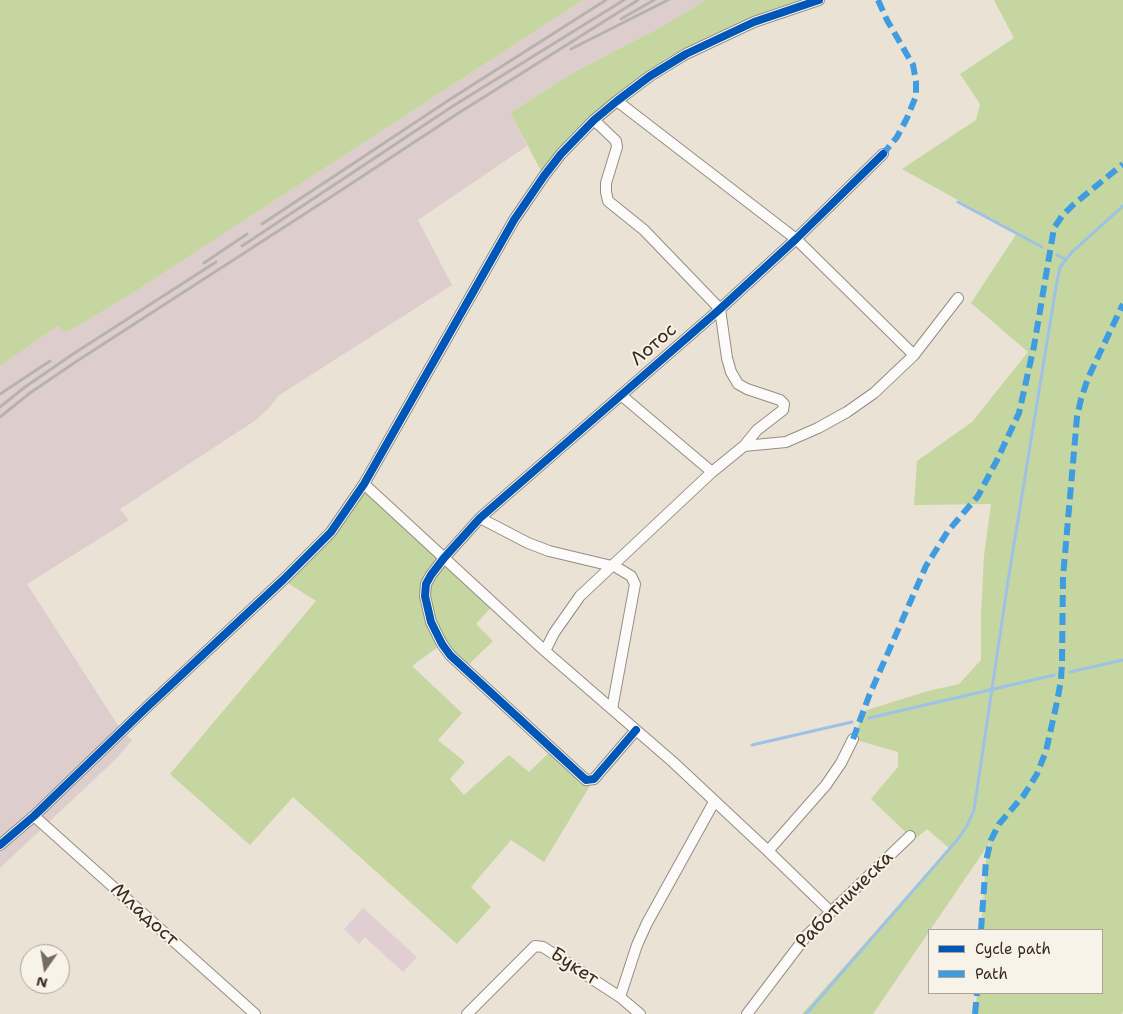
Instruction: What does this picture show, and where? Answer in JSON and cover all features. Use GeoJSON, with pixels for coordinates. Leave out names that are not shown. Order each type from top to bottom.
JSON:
{"type":"FeatureCollection","features":[{"type":"Feature","properties":{"kind":"street"},"geometry":{"type":"LineString","coordinates":[[0,845],[34,816],[140,713],[315,550],[331,532],[364,484],[514,220],[561,154],[594,120],[616,101],[650,76],[686,54],[754,22],[819,0]]}},
{"type":"Feature","properties":{"kind":"street"},"geometry":{"type":"LineString","coordinates":[[616,101],[796,239],[914,355]]}},
{"type":"Feature","properties":{"kind":"street"},"geometry":{"type":"LineString","coordinates":[[546,651],[554,633],[580,596],[712,472],[744,446],[757,430],[783,410],[784,404],[780,400],[738,384],[731,372],[727,358],[720,309],[644,230],[608,201],[606,183],[617,147],[616,141],[594,120]]}},
{"type":"Feature","properties":{"kind":"street","name":"Лотос"},"geometry":{"type":"LineString","coordinates":[[636,730],[594,779],[586,780],[456,662],[442,644],[431,622],[426,596],[426,584],[444,558],[480,518],[720,309],[796,239],[883,154]]}},
{"type":"Feature","properties":{"kind":"street"},"geometry":{"type":"LineString","coordinates":[[744,446],[786,442],[818,428],[847,412],[874,393],[914,355],[958,298]]}},
{"type":"Feature","properties":{"kind":"street"},"geometry":{"type":"LineString","coordinates":[[621,395],[712,472]]}},
{"type":"Feature","properties":{"kind":"street"},"geometry":{"type":"LineString","coordinates":[[364,484],[768,851],[830,912]]}},
{"type":"Feature","properties":{"kind":"street"},"geometry":{"type":"LineString","coordinates":[[480,518],[528,543],[549,551],[611,566],[632,576],[635,584],[612,709]]}},
{"type":"Feature","properties":{"kind":"street"},"geometry":{"type":"LineString","coordinates":[[768,851],[826,785],[841,763],[853,739]]}},
{"type":"Feature","properties":{"kind":"street"},"geometry":{"type":"LineString","coordinates":[[620,997],[637,945],[647,923],[714,802]]}},
{"type":"Feature","properties":{"kind":"street","name":"Младост"},"geometry":{"type":"LineString","coordinates":[[34,816],[255,1014]]}},
{"type":"Feature","properties":{"kind":"street","name":"Работническа"},"geometry":{"type":"LineString","coordinates":[[747,1014],[807,935],[910,836]]}},
{"type":"Feature","properties":{"kind":"street","name":"Букет"},"geometry":{"type":"LineString","coordinates":[[467,1014],[535,946],[543,947],[620,997],[640,1014]]}},
{"type":"Feature","properties":{"kind":"shaded area"},"geometry":{"type":"Polygon","coordinates":[[[583,0],[706,0],[663,26],[574,72],[510,113],[527,146],[418,220],[452,285],[278,396],[270,407],[256,420],[120,509],[129,520],[27,584],[121,730],[132,740],[117,758],[0,868],[0,366],[58,326],[66,333],[128,296],[583,0]]]}},
{"type":"Feature","properties":{"kind":"green space"},"geometry":{"type":"Polygon","coordinates":[[[0,0],[583,0],[128,296],[66,333],[58,326],[0,366],[0,0]]]}},
{"type":"Feature","properties":{"kind":"green space"},"geometry":{"type":"Polygon","coordinates":[[[706,0],[819,0],[727,34],[617,101],[544,176],[510,113],[574,72],[663,26],[706,0]]]}},
{"type":"Feature","properties":{"kind":"green space"},"geometry":{"type":"Polygon","coordinates":[[[994,0],[1123,0],[1123,1010],[1122,1014],[975,1014],[977,994],[1103,994],[1103,929],[981,929],[986,861],[990,842],[931,929],[928,929],[928,933],[873,1014],[802,1014],[949,848],[927,829],[914,840],[871,799],[898,767],[898,752],[853,739],[864,711],[928,691],[959,684],[981,660],[984,556],[991,504],[914,505],[917,461],[972,422],[1028,352],[971,303],[1017,233],[902,169],[976,120],[980,104],[960,74],[1014,38],[994,0]]]}},
{"type":"Feature","properties":{"kind":"green space"},"geometry":{"type":"Polygon","coordinates":[[[364,484],[494,604],[476,624],[493,641],[464,669],[442,644],[412,666],[462,713],[438,740],[465,762],[450,779],[464,795],[509,755],[529,772],[553,749],[586,780],[594,779],[544,862],[511,840],[471,887],[491,907],[457,944],[293,797],[250,845],[170,774],[316,601],[283,580],[315,550],[364,484]]]}},
{"type":"Feature","properties":{"kind":"building"},"geometry":{"type":"Polygon","coordinates":[[[363,908],[417,957],[403,972],[365,937],[359,944],[344,929],[363,908]]]}},
{"type":"Feature","properties":{"kind":"waterway"},"geometry":{"type":"LineString","coordinates":[[958,202],[1042,247]]}},
{"type":"Feature","properties":{"kind":"waterway"},"geometry":{"type":"LineString","coordinates":[[806,1014],[958,839],[967,826],[974,810],[1008,581],[1060,267],[1072,252],[1123,206]]}},
{"type":"Feature","properties":{"kind":"waterway"},"geometry":{"type":"LineString","coordinates":[[1057,255],[1065,259]]}},
{"type":"Feature","properties":{"kind":"waterway"},"geometry":{"type":"LineString","coordinates":[[1070,672],[1123,660]]}},
{"type":"Feature","properties":{"kind":"waterway"},"geometry":{"type":"LineString","coordinates":[[869,718],[1054,675]]}},
{"type":"Feature","properties":{"kind":"waterway"},"geometry":{"type":"LineString","coordinates":[[752,745],[852,722]]}},
{"type":"Feature","properties":{"kind":"railway"},"geometry":{"type":"LineString","coordinates":[[262,224],[452,98],[606,0]]}},
{"type":"Feature","properties":{"kind":"railway"},"geometry":{"type":"LineString","coordinates":[[242,246],[453,106],[624,0]]}},
{"type":"Feature","properties":{"kind":"railway"},"geometry":{"type":"LineString","coordinates":[[0,417],[30,393],[77,361],[457,114],[638,0]]}},
{"type":"Feature","properties":{"kind":"railway"},"geometry":{"type":"LineString","coordinates":[[621,19],[654,0]]}},
{"type":"Feature","properties":{"kind":"railway"},"geometry":{"type":"LineString","coordinates":[[571,49],[668,0]]}},
{"type":"Feature","properties":{"kind":"railway"},"geometry":{"type":"LineString","coordinates":[[204,263],[247,234]]}},
{"type":"Feature","properties":{"kind":"railway"},"geometry":{"type":"LineString","coordinates":[[0,407],[73,354],[216,262]]}},
{"type":"Feature","properties":{"kind":"railway"},"geometry":{"type":"LineString","coordinates":[[0,394],[50,361]]}},
{"type":"Feature","properties":{"kind":"marked path"},"geometry":{"type":"LineString","coordinates":[[878,0],[887,20],[913,65],[916,81],[916,96],[907,118],[897,137],[883,154]]}},
{"type":"Feature","properties":{"kind":"marked path"},"geometry":{"type":"LineString","coordinates":[[853,739],[869,696],[926,566],[948,531],[978,496],[1019,413],[1034,346],[1054,228],[1073,205],[1123,164]]}},
{"type":"Feature","properties":{"kind":"marked path"},"geometry":{"type":"LineString","coordinates":[[981,929],[986,861],[991,840],[999,824],[1024,795],[1037,774],[1046,751],[1061,680],[1063,577],[1077,417],[1088,378],[1123,304]]}},
{"type":"Feature","properties":{"kind":"marked path"},"geometry":{"type":"LineString","coordinates":[[975,1014],[977,994]]}},
{"type":"Feature","properties":{"kind":"cycle path"},"geometry":{"type":"LineString","coordinates":[[0,845],[34,816],[283,580],[331,532],[364,484],[514,220],[561,154],[594,120],[617,101],[650,76],[686,54],[754,22],[819,0]]}},
{"type":"Feature","properties":{"kind":"cycle path"},"geometry":{"type":"LineString","coordinates":[[636,730],[594,779],[586,780],[450,655],[431,622],[425,596],[426,584],[444,558],[480,518],[720,309],[796,239],[883,154]]}}]}
